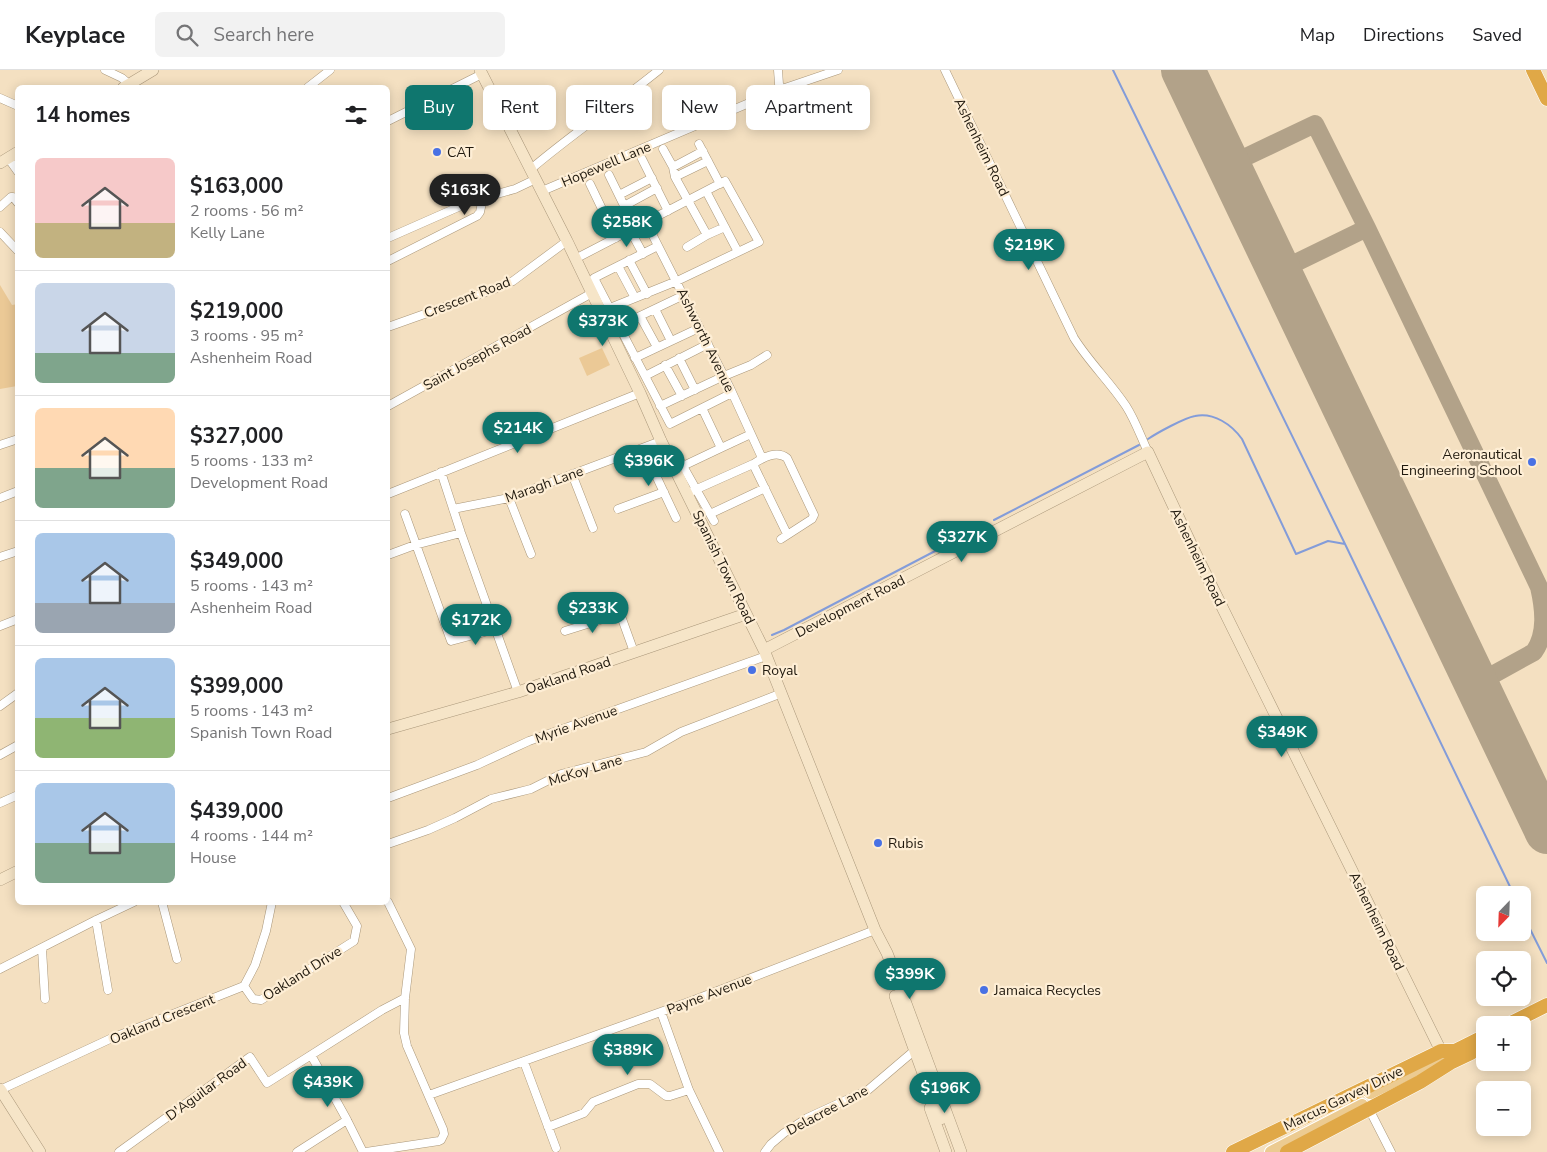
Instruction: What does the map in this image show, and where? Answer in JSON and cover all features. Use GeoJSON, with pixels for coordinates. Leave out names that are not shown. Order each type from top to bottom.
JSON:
{"type":"FeatureCollection","features":[{"type":"Feature","properties":{"kind":"highway"},"geometry":{"type":"LineString","coordinates":[[1533,70],[1547,99]]}},
{"type":"Feature","properties":{"kind":"highway"},"geometry":{"type":"LineString","coordinates":[[1526,1016],[1547,1005]]}},
{"type":"Feature","properties":{"kind":"highway"},"geometry":{"type":"LineString","coordinates":[[1531,1022],[1547,1014]]}},
{"type":"Feature","properties":{"kind":"highway","name":"Marcus Garvey Drive"},"geometry":{"type":"LineString","coordinates":[[1233,1152],[1449,1055],[1476,1041]]}},
{"type":"Feature","properties":{"kind":"highway","name":"Marcus Garvey Drive"},"geometry":{"type":"LineString","coordinates":[[1287,1152],[1420,1082],[1449,1055],[1476,1048]]}},
{"type":"Feature","properties":{"kind":"main road"},"geometry":{"type":"LineString","coordinates":[[130,85],[153,70]]}},
{"type":"Feature","properties":{"kind":"main road","name":"Spanish Town Road"},"geometry":{"type":"LineString","coordinates":[[481,72],[567,241],[662,441],[692,491],[765,653],[877,934],[890,959],[961,1152]]}},
{"type":"Feature","properties":{"kind":"main road","name":"Development Road"},"geometry":{"type":"LineString","coordinates":[[765,653],[1148,452]]}},
{"type":"Feature","properties":{"kind":"main road","name":"Ashenheim Road"},"geometry":{"type":"LineString","coordinates":[[1148,452],[1193,548],[1449,1055]]}},
{"type":"Feature","properties":{"kind":"main road","name":"Oakland Road"},"geometry":{"type":"LineString","coordinates":[[390,728],[518,692],[746,614]]}},
{"type":"Feature","properties":{"kind":"main road"},"geometry":{"type":"LineString","coordinates":[[0,880],[15,872]]}},
{"type":"Feature","properties":{"kind":"main road","name":"Spanish Town Road"},"geometry":{"type":"LineString","coordinates":[[877,934],[882,957],[902,1017],[955,1152]]}},
{"type":"Feature","properties":{"kind":"main road","name":"Marcus Garvey Drive"},"geometry":{"type":"LineString","coordinates":[[1245,1152],[1449,1055]]}},
{"type":"Feature","properties":{"kind":"main road","name":"Marcus Garvey Drive"},"geometry":{"type":"LineString","coordinates":[[1271,1152],[1367,1102],[1449,1055]]}},
{"type":"Feature","properties":{"kind":"main road","name":"Spanish Town Road"},"geometry":{"type":"LineString","coordinates":[[925,1079],[926,1096],[946,1152]]}},
{"type":"Feature","properties":{"kind":"main road"},"geometry":{"type":"LineString","coordinates":[[0,1090],[40,1152]]}},
{"type":"Feature","properties":{"kind":"main road","name":"Spanish Town Road"},"geometry":{"type":"LineString","coordinates":[[939,1091],[967,1152]]}},
{"type":"Feature","properties":{"kind":"street"},"geometry":{"type":"LineString","coordinates":[[105,70],[122,78],[127,85]]}},
{"type":"Feature","properties":{"kind":"street"},"geometry":{"type":"LineString","coordinates":[[311,85],[330,70]]}},
{"type":"Feature","properties":{"kind":"street"},"geometry":{"type":"LineString","coordinates":[[390,237],[483,198],[515,189],[533,174],[558,146],[659,70]]}},
{"type":"Feature","properties":{"kind":"street"},"geometry":{"type":"LineString","coordinates":[[778,70],[780,85]]}},
{"type":"Feature","properties":{"kind":"street","name":"Hopewell Lane"},"geometry":{"type":"LineString","coordinates":[[794,85],[838,70]]}},
{"type":"Feature","properties":{"kind":"street","name":"Ashenheim Road"},"geometry":{"type":"LineString","coordinates":[[945,70],[1074,338],[1086,357],[1127,408],[1148,452]]}},
{"type":"Feature","properties":{"kind":"street"},"geometry":{"type":"LineString","coordinates":[[390,120],[481,72]]}},
{"type":"Feature","properties":{"kind":"street"},"geometry":{"type":"LineString","coordinates":[[0,98],[15,105]]}},
{"type":"Feature","properties":{"kind":"street","name":"Hopewell Lane"},"geometry":{"type":"LineString","coordinates":[[542,191],[746,104]]}},
{"type":"Feature","properties":{"kind":"street"},"geometry":{"type":"LineString","coordinates":[[610,308],[677,281],[759,242],[701,147],[673,167]]}},
{"type":"Feature","properties":{"kind":"street"},"geometry":{"type":"LineString","coordinates":[[663,149],[673,167],[675,178],[707,236]]}},
{"type":"Feature","properties":{"kind":"street"},"geometry":{"type":"LineString","coordinates":[[6,159],[15,169]]}},
{"type":"Feature","properties":{"kind":"street"},"geometry":{"type":"LineString","coordinates":[[642,159],[668,211]]}},
{"type":"Feature","properties":{"kind":"street"},"geometry":{"type":"LineString","coordinates":[[675,178],[708,161]]}},
{"type":"Feature","properties":{"kind":"street"},"geometry":{"type":"LineString","coordinates":[[609,175],[624,206],[643,254]]}},
{"type":"Feature","properties":{"kind":"street"},"geometry":{"type":"LineString","coordinates":[[619,195],[652,178]]}},
{"type":"Feature","properties":{"kind":"street"},"geometry":{"type":"LineString","coordinates":[[574,259],[723,183]]}},
{"type":"Feature","properties":{"kind":"street"},"geometry":{"type":"LineString","coordinates":[[590,184],[616,238]]}},
{"type":"Feature","properties":{"kind":"street"},"geometry":{"type":"LineString","coordinates":[[624,206],[657,188]]}},
{"type":"Feature","properties":{"kind":"street"},"geometry":{"type":"LineString","coordinates":[[706,191],[738,252]]}},
{"type":"Feature","properties":{"kind":"street"},"geometry":{"type":"LineString","coordinates":[[0,207],[11,197],[15,199]]}},
{"type":"Feature","properties":{"kind":"street"},"geometry":{"type":"LineString","coordinates":[[390,260],[477,216],[480,212],[483,198]]}},
{"type":"Feature","properties":{"kind":"street","name":"Ashworth Avenue"},"geometry":{"type":"LineString","coordinates":[[646,222],[724,376],[762,458]]}},
{"type":"Feature","properties":{"kind":"street"},"geometry":{"type":"LineString","coordinates":[[687,247],[725,227]]}},
{"type":"Feature","properties":{"kind":"street"},"geometry":{"type":"LineString","coordinates":[[0,232],[15,248]]}},
{"type":"Feature","properties":{"kind":"street","name":"Crescent Road"},"geometry":{"type":"LineString","coordinates":[[390,327],[513,281],[567,241]]}},
{"type":"Feature","properties":{"kind":"street"},"geometry":{"type":"LineString","coordinates":[[658,246],[594,278],[670,424],[732,393]]}},
{"type":"Feature","properties":{"kind":"street"},"geometry":{"type":"LineString","coordinates":[[629,260],[647,294]]}},
{"type":"Feature","properties":{"kind":"street"},"geometry":{"type":"LineString","coordinates":[[618,266],[635,298]]}},
{"type":"Feature","properties":{"kind":"street","name":"Saint Josephs Road"},"geometry":{"type":"LineString","coordinates":[[390,405],[592,293]]}},
{"type":"Feature","properties":{"kind":"street"},"geometry":{"type":"LineString","coordinates":[[619,326],[684,295]]}},
{"type":"Feature","properties":{"kind":"street"},"geometry":{"type":"LineString","coordinates":[[655,309],[671,341]]}},
{"type":"Feature","properties":{"kind":"street"},"geometry":{"type":"LineString","coordinates":[[640,316],[657,347]]}},
{"type":"Feature","properties":{"kind":"street"},"geometry":{"type":"LineString","coordinates":[[636,358],[699,328]]}},
{"type":"Feature","properties":{"kind":"street"},"geometry":{"type":"LineString","coordinates":[[644,376],[708,344]]}},
{"type":"Feature","properties":{"kind":"street"},"geometry":{"type":"LineString","coordinates":[[660,406],[751,365],[768,355]]}},
{"type":"Feature","properties":{"kind":"street"},"geometry":{"type":"LineString","coordinates":[[679,358],[695,390]]}},
{"type":"Feature","properties":{"kind":"street"},"geometry":{"type":"LineString","coordinates":[[665,365],[682,396]]}},
{"type":"Feature","properties":{"kind":"street"},"geometry":{"type":"LineString","coordinates":[[390,493],[640,393]]}},
{"type":"Feature","properties":{"kind":"street"},"geometry":{"type":"LineString","coordinates":[[702,408],[721,448]]}},
{"type":"Feature","properties":{"kind":"street"},"geometry":{"type":"LineString","coordinates":[[751,434],[721,448],[681,462],[692,491],[712,517],[766,488]]}},
{"type":"Feature","properties":{"kind":"street"},"geometry":{"type":"LineString","coordinates":[[0,445],[15,440]]}},
{"type":"Feature","properties":{"kind":"street","name":"Maragh Lane"},"geometry":{"type":"LineString","coordinates":[[453,509],[509,498],[662,441]]}},
{"type":"Feature","properties":{"kind":"street"},"geometry":{"type":"LineString","coordinates":[[643,448],[676,518]]}},
{"type":"Feature","properties":{"kind":"street"},"geometry":{"type":"LineString","coordinates":[[692,491],[754,464],[762,458],[779,454],[788,458],[813,512],[812,519],[784,537],[766,488],[754,464]]}},
{"type":"Feature","properties":{"kind":"street"},"geometry":{"type":"LineString","coordinates":[[441,472],[518,692]]}},
{"type":"Feature","properties":{"kind":"street"},"geometry":{"type":"LineString","coordinates":[[572,474],[593,528]]}},
{"type":"Feature","properties":{"kind":"street"},"geometry":{"type":"LineString","coordinates":[[0,498],[15,492]]}},
{"type":"Feature","properties":{"kind":"street"},"geometry":{"type":"LineString","coordinates":[[618,510],[664,492]]}},
{"type":"Feature","properties":{"kind":"street"},"geometry":{"type":"LineString","coordinates":[[509,498],[531,554]]}},
{"type":"Feature","properties":{"kind":"street"},"geometry":{"type":"LineString","coordinates":[[405,514],[451,641],[496,629]]}},
{"type":"Feature","properties":{"kind":"street"},"geometry":{"type":"LineString","coordinates":[[390,554],[415,545],[461,533]]}},
{"type":"Feature","properties":{"kind":"street"},"geometry":{"type":"LineString","coordinates":[[0,557],[15,551]]}},
{"type":"Feature","properties":{"kind":"street"},"geometry":{"type":"LineString","coordinates":[[565,631],[616,615],[621,616],[634,652]]}},
{"type":"Feature","properties":{"kind":"street"},"geometry":{"type":"LineString","coordinates":[[0,626],[15,620]]}},
{"type":"Feature","properties":{"kind":"street","name":"Myrie Avenue"},"geometry":{"type":"LineString","coordinates":[[390,797],[529,742],[765,653]]}},
{"type":"Feature","properties":{"kind":"street","name":"McKoy Lane"},"geometry":{"type":"LineString","coordinates":[[390,843],[428,830],[491,799],[531,789],[561,774],[646,752],[681,732],[782,693]]}},
{"type":"Feature","properties":{"kind":"street"},"geometry":{"type":"LineString","coordinates":[[0,706],[15,695]]}},
{"type":"Feature","properties":{"kind":"street"},"geometry":{"type":"LineString","coordinates":[[0,755],[15,747]]}},
{"type":"Feature","properties":{"kind":"street"},"geometry":{"type":"LineString","coordinates":[[0,803],[15,796]]}},
{"type":"Feature","properties":{"kind":"street"},"geometry":{"type":"LineString","coordinates":[[0,969],[128,905]]}},
{"type":"Feature","properties":{"kind":"street"},"geometry":{"type":"LineString","coordinates":[[163,905],[177,959]]}},
{"type":"Feature","properties":{"kind":"street"},"geometry":{"type":"LineString","coordinates":[[244,986],[255,965],[266,931],[271,905]]}},
{"type":"Feature","properties":{"kind":"street","name":"Oakland Drive"},"geometry":{"type":"LineString","coordinates":[[244,986],[253,999],[261,1000],[354,941],[357,926],[345,905]]}},
{"type":"Feature","properties":{"kind":"street"},"geometry":{"type":"LineString","coordinates":[[389,905],[411,949],[405,998],[404,1033],[407,1046],[443,1129],[443,1137],[439,1141],[364,1152],[311,1055],[382,1010],[405,998]]}},
{"type":"Feature","properties":{"kind":"street"},"geometry":{"type":"LineString","coordinates":[[96,920],[108,990]]}},
{"type":"Feature","properties":{"kind":"street","name":"Payne Avenue"},"geometry":{"type":"LineString","coordinates":[[429,1095],[877,934]]}},
{"type":"Feature","properties":{"kind":"street"},"geometry":{"type":"LineString","coordinates":[[42,949],[45,999]]}},
{"type":"Feature","properties":{"kind":"street","name":"Oakland Crescent"},"geometry":{"type":"LineString","coordinates":[[0,1090],[112,1038],[244,986]]}},
{"type":"Feature","properties":{"kind":"street"},"geometry":{"type":"LineString","coordinates":[[661,1012],[689,1090],[719,1152]]}},
{"type":"Feature","properties":{"kind":"street","name":"Delacree Lane"},"geometry":{"type":"LineString","coordinates":[[764,1152],[784,1133],[807,1118],[868,1090],[915,1050]]}},
{"type":"Feature","properties":{"kind":"street","name":"D'Aguilar Road"},"geometry":{"type":"LineString","coordinates":[[119,1152],[250,1057],[267,1083],[311,1055]]}},
{"type":"Feature","properties":{"kind":"street"},"geometry":{"type":"LineString","coordinates":[[524,1062],[556,1148]]}},
{"type":"Feature","properties":{"kind":"street"},"geometry":{"type":"LineString","coordinates":[[548,1128],[584,1113],[593,1102],[638,1084],[650,1084],[666,1096],[689,1090]]}},
{"type":"Feature","properties":{"kind":"street"},"geometry":{"type":"LineString","coordinates":[[1369,1109],[1391,1152]]}},
{"type":"Feature","properties":{"kind":"street"},"geometry":{"type":"LineString","coordinates":[[297,1152],[347,1120]]}},
{"type":"Feature","properties":{"kind":"shaded area"},"geometry":{"type":"Polygon","coordinates":[[[0,285],[12,305],[15,304],[15,386],[0,389],[0,285]]]}},
{"type":"Feature","properties":{"kind":"shaded area"},"geometry":{"type":"Polygon","coordinates":[[[602,348],[610,365],[587,376],[579,358],[602,348]]]}},
{"type":"Feature","properties":{"kind":"waterway"},"geometry":{"type":"LineString","coordinates":[[1113,70],[1345,544]]}},
{"type":"Feature","properties":{"kind":"waterway"},"geometry":{"type":"LineString","coordinates":[[1148,439],[1190,417],[1202,415],[1222,421],[1242,439],[1296,554],[1328,541],[1345,544],[1510,886]]}},
{"type":"Feature","properties":{"kind":"waterway"},"geometry":{"type":"LineString","coordinates":[[994,520],[1139,445]]}},
{"type":"Feature","properties":{"kind":"waterway"},"geometry":{"type":"LineString","coordinates":[[772,635],[983,526]]}},
{"type":"Feature","properties":{"kind":"waterway"},"geometry":{"type":"LineString","coordinates":[[1531,931],[1547,963]]}},
{"type":"Feature","properties":{"kind":"taxiway"},"geometry":{"type":"LineString","coordinates":[[1229,165],[1315,124],[1367,228],[1539,587],[1543,629],[1534,652],[1476,684]]}},
{"type":"Feature","properties":{"kind":"taxiway"},"geometry":{"type":"LineString","coordinates":[[1279,271],[1367,228]]}},
{"type":"Feature","properties":{"kind":"runway"},"geometry":{"type":"LineString","coordinates":[[1183,70],[1547,832]]}},
{"type":"Feature","properties":{"kind":"place","name":"CAT"},"geometry":{"type":"Point","coordinates":[437,152]}},
{"type":"Feature","properties":{"kind":"place","name":"Aeronautical Engineering School"},"geometry":{"type":"Point","coordinates":[1532,462]}},
{"type":"Feature","properties":{"kind":"place","name":"Royal"},"geometry":{"type":"Point","coordinates":[752,670]}},
{"type":"Feature","properties":{"kind":"place","name":"Rubis"},"geometry":{"type":"Point","coordinates":[878,843]}},
{"type":"Feature","properties":{"kind":"place","name":"Jamaica Recycles"},"geometry":{"type":"Point","coordinates":[984,990]}}]}
